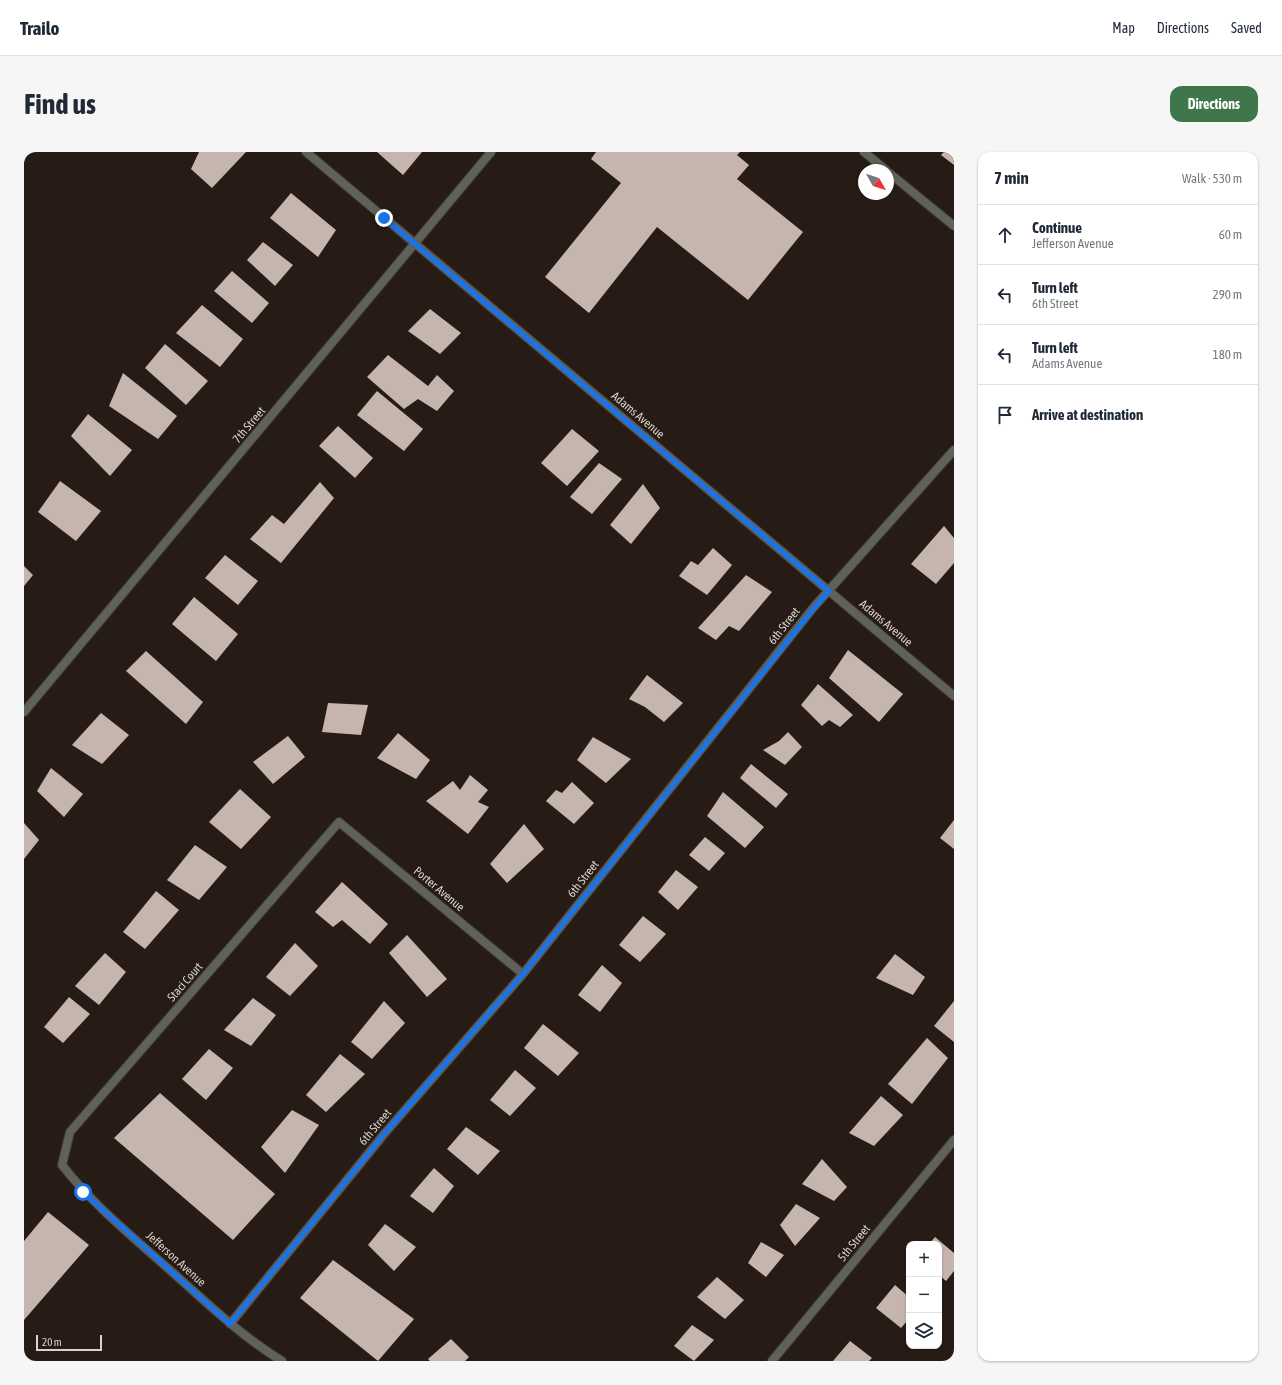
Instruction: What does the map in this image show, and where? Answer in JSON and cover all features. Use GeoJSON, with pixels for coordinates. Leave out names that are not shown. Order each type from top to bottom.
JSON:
{"type":"FeatureCollection","features":[{"type":"Feature","properties":{"kind":"street","name":"Adams Avenue"},"geometry":{"type":"LineString","coordinates":[[306,152],[954,696]]}},
{"type":"Feature","properties":{"kind":"street","name":"7th Street"},"geometry":{"type":"LineString","coordinates":[[24,712],[491,152]]}},
{"type":"Feature","properties":{"kind":"street"},"geometry":{"type":"LineString","coordinates":[[864,152],[879,164]]}},
{"type":"Feature","properties":{"kind":"street"},"geometry":{"type":"LineString","coordinates":[[894,177],[954,226]]}},
{"type":"Feature","properties":{"kind":"street","name":"6th Street"},"geometry":{"type":"LineString","coordinates":[[230,1324],[385,1133],[523,974],[814,608],[954,450]]}},
{"type":"Feature","properties":{"kind":"street","name":"Porter Avenue"},"geometry":{"type":"LineString","coordinates":[[339,822],[523,974]]}},
{"type":"Feature","properties":{"kind":"street","name":"Staci Court"},"geometry":{"type":"LineString","coordinates":[[62,1166],[70,1132],[339,822]]}},
{"type":"Feature","properties":{"kind":"street","name":"5th Street"},"geometry":{"type":"LineString","coordinates":[[772,1361],[954,1140]]}},
{"type":"Feature","properties":{"kind":"street","name":"Jefferson Avenue"},"geometry":{"type":"LineString","coordinates":[[62,1166],[83,1192],[230,1324],[260,1347],[282,1361]]}},
{"type":"Feature","properties":{"kind":"building"},"geometry":{"type":"Polygon","coordinates":[[[199,152],[246,152],[212,188],[191,169],[199,152]]]}},
{"type":"Feature","properties":{"kind":"building"},"geometry":{"type":"Polygon","coordinates":[[[377,152],[422,152],[403,175],[377,152]]]}},
{"type":"Feature","properties":{"kind":"building"},"geometry":{"type":"Polygon","coordinates":[[[596,152],[740,152],[737,155],[749,165],[737,179],[803,232],[748,300],[657,227],[589,313],[545,277],[621,183],[591,159],[596,152]]]}},
{"type":"Feature","properties":{"kind":"building"},"geometry":{"type":"Polygon","coordinates":[[[944,152],[954,152],[954,165],[941,155],[944,152]]]}},
{"type":"Feature","properties":{"kind":"building"},"geometry":{"type":"Polygon","coordinates":[[[291,193],[336,230],[318,257],[270,218],[291,193]]]}},
{"type":"Feature","properties":{"kind":"building"},"geometry":{"type":"Polygon","coordinates":[[[263,242],[293,265],[275,286],[247,260],[263,242]]]}},
{"type":"Feature","properties":{"kind":"building"},"geometry":{"type":"Polygon","coordinates":[[[232,271],[269,303],[252,323],[214,291],[232,271]]]}},
{"type":"Feature","properties":{"kind":"building"},"geometry":{"type":"Polygon","coordinates":[[[202,305],[243,339],[220,367],[176,333],[202,305]]]}},
{"type":"Feature","properties":{"kind":"building"},"geometry":{"type":"Polygon","coordinates":[[[430,309],[461,333],[440,354],[408,331],[430,309]]]}},
{"type":"Feature","properties":{"kind":"building"},"geometry":{"type":"Polygon","coordinates":[[[165,344],[208,381],[186,405],[145,368],[165,344]]]}},
{"type":"Feature","properties":{"kind":"building"},"geometry":{"type":"Polygon","coordinates":[[[388,355],[428,386],[437,375],[454,391],[437,411],[418,399],[404,409],[367,377],[388,355]]]}},
{"type":"Feature","properties":{"kind":"building"},"geometry":{"type":"Polygon","coordinates":[[[123,373],[177,416],[158,439],[109,406],[123,373]]]}},
{"type":"Feature","properties":{"kind":"building"},"geometry":{"type":"Polygon","coordinates":[[[377,391],[423,429],[404,451],[357,415],[377,391]]]}},
{"type":"Feature","properties":{"kind":"building"},"geometry":{"type":"Polygon","coordinates":[[[88,414],[132,450],[110,476],[71,436],[88,414]]]}},
{"type":"Feature","properties":{"kind":"building"},"geometry":{"type":"Polygon","coordinates":[[[338,426],[373,458],[355,478],[319,446],[338,426]]]}},
{"type":"Feature","properties":{"kind":"building"},"geometry":{"type":"Polygon","coordinates":[[[572,429],[599,451],[567,486],[541,463],[572,429]]]}},
{"type":"Feature","properties":{"kind":"building"},"geometry":{"type":"Polygon","coordinates":[[[599,463],[622,479],[592,514],[570,497],[599,463]]]}},
{"type":"Feature","properties":{"kind":"building"},"geometry":{"type":"Polygon","coordinates":[[[60,481],[101,511],[76,541],[38,512],[60,481]]]}},
{"type":"Feature","properties":{"kind":"building"},"geometry":{"type":"Polygon","coordinates":[[[320,482],[334,498],[281,563],[250,539],[272,515],[284,524],[320,482]]]}},
{"type":"Feature","properties":{"kind":"building"},"geometry":{"type":"Polygon","coordinates":[[[643,484],[660,508],[631,544],[610,525],[643,484]]]}},
{"type":"Feature","properties":{"kind":"building"},"geometry":{"type":"Polygon","coordinates":[[[944,526],[954,538],[954,563],[936,584],[911,564],[944,526]]]}},
{"type":"Feature","properties":{"kind":"building"},"geometry":{"type":"Polygon","coordinates":[[[713,548],[732,565],[707,595],[679,576],[691,561],[698,565],[713,548]]]}},
{"type":"Feature","properties":{"kind":"building"},"geometry":{"type":"Polygon","coordinates":[[[225,555],[258,581],[238,605],[205,578],[225,555]]]}},
{"type":"Feature","properties":{"kind":"building"},"geometry":{"type":"Polygon","coordinates":[[[24,566],[33,575],[24,586],[24,566]]]}},
{"type":"Feature","properties":{"kind":"building"},"geometry":{"type":"Polygon","coordinates":[[[746,575],[772,592],[739,631],[729,626],[716,640],[698,628],[746,575]]]}},
{"type":"Feature","properties":{"kind":"building"},"geometry":{"type":"Polygon","coordinates":[[[194,597],[238,634],[216,661],[172,624],[194,597]]]}},
{"type":"Feature","properties":{"kind":"building"},"geometry":{"type":"Polygon","coordinates":[[[848,650],[903,694],[879,722],[829,678],[848,650]]]}},
{"type":"Feature","properties":{"kind":"building"},"geometry":{"type":"Polygon","coordinates":[[[146,651],[203,702],[186,724],[126,671],[146,651]]]}},
{"type":"Feature","properties":{"kind":"building"},"geometry":{"type":"Polygon","coordinates":[[[647,675],[683,703],[664,722],[645,707],[629,699],[647,675]]]}},
{"type":"Feature","properties":{"kind":"building"},"geometry":{"type":"Polygon","coordinates":[[[818,684],[853,715],[840,727],[829,720],[822,726],[801,705],[818,684]]]}},
{"type":"Feature","properties":{"kind":"building"},"geometry":{"type":"Polygon","coordinates":[[[328,703],[368,705],[361,735],[322,732],[328,703]]]}},
{"type":"Feature","properties":{"kind":"building"},"geometry":{"type":"Polygon","coordinates":[[[101,713],[129,735],[102,764],[72,745],[101,713]]]}},
{"type":"Feature","properties":{"kind":"building"},"geometry":{"type":"Polygon","coordinates":[[[788,732],[802,747],[785,765],[763,750],[779,741],[788,732]]]}},
{"type":"Feature","properties":{"kind":"building"},"geometry":{"type":"Polygon","coordinates":[[[398,733],[430,760],[416,779],[377,758],[398,733]]]}},
{"type":"Feature","properties":{"kind":"building"},"geometry":{"type":"Polygon","coordinates":[[[288,736],[305,757],[273,784],[253,762],[288,736]]]}},
{"type":"Feature","properties":{"kind":"building"},"geometry":{"type":"Polygon","coordinates":[[[593,737],[631,759],[606,783],[577,760],[593,737]]]}},
{"type":"Feature","properties":{"kind":"building"},"geometry":{"type":"Polygon","coordinates":[[[751,764],[788,794],[776,808],[740,778],[751,764]]]}},
{"type":"Feature","properties":{"kind":"building"},"geometry":{"type":"Polygon","coordinates":[[[51,768],[83,794],[64,817],[37,791],[51,768]]]}},
{"type":"Feature","properties":{"kind":"building"},"geometry":{"type":"Polygon","coordinates":[[[470,775],[488,790],[478,802],[489,807],[468,834],[426,801],[453,781],[460,790],[470,775]]]}},
{"type":"Feature","properties":{"kind":"building"},"geometry":{"type":"Polygon","coordinates":[[[572,782],[594,803],[574,824],[546,801],[556,790],[562,793],[572,782]]]}},
{"type":"Feature","properties":{"kind":"building"},"geometry":{"type":"Polygon","coordinates":[[[240,789],[271,817],[241,849],[209,822],[240,789]]]}},
{"type":"Feature","properties":{"kind":"building"},"geometry":{"type":"Polygon","coordinates":[[[723,792],[764,827],[745,848],[707,816],[723,792]]]}},
{"type":"Feature","properties":{"kind":"building"},"geometry":{"type":"Polygon","coordinates":[[[954,820],[954,849],[940,838],[954,820]]]}},
{"type":"Feature","properties":{"kind":"building"},"geometry":{"type":"Polygon","coordinates":[[[24,823],[39,840],[24,859],[24,823]]]}},
{"type":"Feature","properties":{"kind":"building"},"geometry":{"type":"Polygon","coordinates":[[[524,824],[544,849],[507,883],[490,864],[524,824]]]}},
{"type":"Feature","properties":{"kind":"building"},"geometry":{"type":"Polygon","coordinates":[[[705,837],[725,853],[709,871],[689,855],[705,837]]]}},
{"type":"Feature","properties":{"kind":"building"},"geometry":{"type":"Polygon","coordinates":[[[195,845],[227,867],[199,900],[167,880],[195,845]]]}},
{"type":"Feature","properties":{"kind":"building"},"geometry":{"type":"Polygon","coordinates":[[[676,870],[698,887],[678,910],[658,892],[676,870]]]}},
{"type":"Feature","properties":{"kind":"building"},"geometry":{"type":"Polygon","coordinates":[[[342,882],[388,924],[370,944],[342,920],[333,927],[315,912],[342,882]]]}},
{"type":"Feature","properties":{"kind":"building"},"geometry":{"type":"Polygon","coordinates":[[[156,891],[179,910],[145,949],[123,932],[156,891]]]}},
{"type":"Feature","properties":{"kind":"building"},"geometry":{"type":"Polygon","coordinates":[[[643,916],[666,934],[640,962],[619,945],[643,916]]]}},
{"type":"Feature","properties":{"kind":"building"},"geometry":{"type":"Polygon","coordinates":[[[407,935],[447,979],[427,997],[389,953],[407,935]]]}},
{"type":"Feature","properties":{"kind":"building"},"geometry":{"type":"Polygon","coordinates":[[[295,943],[318,966],[290,996],[266,977],[295,943]]]}},
{"type":"Feature","properties":{"kind":"building"},"geometry":{"type":"Polygon","coordinates":[[[105,953],[126,972],[99,1005],[75,986],[105,953]]]}},
{"type":"Feature","properties":{"kind":"building"},"geometry":{"type":"Polygon","coordinates":[[[895,954],[925,977],[913,995],[876,978],[895,954]]]}},
{"type":"Feature","properties":{"kind":"building"},"geometry":{"type":"Polygon","coordinates":[[[602,965],[622,983],[600,1012],[578,995],[602,965]]]}},
{"type":"Feature","properties":{"kind":"building"},"geometry":{"type":"Polygon","coordinates":[[[69,997],[90,1014],[63,1043],[44,1027],[69,997]]]}},
{"type":"Feature","properties":{"kind":"building"},"geometry":{"type":"Polygon","coordinates":[[[253,998],[276,1015],[251,1046],[224,1030],[253,998]]]}},
{"type":"Feature","properties":{"kind":"building"},"geometry":{"type":"Polygon","coordinates":[[[384,1001],[405,1023],[372,1059],[351,1042],[384,1001]]]}},
{"type":"Feature","properties":{"kind":"building"},"geometry":{"type":"Polygon","coordinates":[[[954,1001],[954,1042],[934,1026],[954,1001]]]}},
{"type":"Feature","properties":{"kind":"building"},"geometry":{"type":"Polygon","coordinates":[[[543,1024],[579,1053],[558,1076],[524,1048],[543,1024]]]}},
{"type":"Feature","properties":{"kind":"building"},"geometry":{"type":"Polygon","coordinates":[[[927,1038],[948,1058],[912,1104],[888,1084],[927,1038]]]}},
{"type":"Feature","properties":{"kind":"building"},"geometry":{"type":"Polygon","coordinates":[[[209,1049],[233,1068],[206,1100],[182,1079],[209,1049]]]}},
{"type":"Feature","properties":{"kind":"building"},"geometry":{"type":"Polygon","coordinates":[[[340,1054],[365,1074],[326,1112],[306,1095],[340,1054]]]}},
{"type":"Feature","properties":{"kind":"building"},"geometry":{"type":"Polygon","coordinates":[[[515,1070],[536,1088],[510,1116],[490,1100],[515,1070]]]}},
{"type":"Feature","properties":{"kind":"building"},"geometry":{"type":"Polygon","coordinates":[[[160,1093],[275,1194],[233,1240],[114,1138],[160,1093]]]}},
{"type":"Feature","properties":{"kind":"building"},"geometry":{"type":"Polygon","coordinates":[[[881,1096],[903,1115],[874,1146],[849,1133],[881,1096]]]}},
{"type":"Feature","properties":{"kind":"building"},"geometry":{"type":"Polygon","coordinates":[[[292,1110],[319,1125],[285,1173],[261,1147],[292,1110]]]}},
{"type":"Feature","properties":{"kind":"building"},"geometry":{"type":"Polygon","coordinates":[[[466,1127],[500,1151],[478,1175],[447,1149],[466,1127]]]}},
{"type":"Feature","properties":{"kind":"building"},"geometry":{"type":"Polygon","coordinates":[[[822,1159],[847,1187],[834,1201],[802,1184],[822,1159]]]}},
{"type":"Feature","properties":{"kind":"building"},"geometry":{"type":"Polygon","coordinates":[[[434,1168],[454,1186],[433,1213],[410,1196],[434,1168]]]}},
{"type":"Feature","properties":{"kind":"building"},"geometry":{"type":"Polygon","coordinates":[[[796,1204],[820,1218],[795,1246],[780,1225],[796,1204]]]}},
{"type":"Feature","properties":{"kind":"building"},"geometry":{"type":"Polygon","coordinates":[[[48,1212],[89,1245],[24,1320],[24,1241],[48,1212]]]}},
{"type":"Feature","properties":{"kind":"building"},"geometry":{"type":"Polygon","coordinates":[[[385,1224],[416,1247],[394,1271],[368,1245],[385,1224]]]}},
{"type":"Feature","properties":{"kind":"building"},"geometry":{"type":"Polygon","coordinates":[[[935,1237],[940,1241],[932,1241],[935,1237]]]}},
{"type":"Feature","properties":{"kind":"building"},"geometry":{"type":"Polygon","coordinates":[[[761,1242],[784,1255],[766,1277],[748,1263],[761,1242]]]}},
{"type":"Feature","properties":{"kind":"building"},"geometry":{"type":"Polygon","coordinates":[[[942,1243],[954,1253],[954,1271],[946,1281],[942,1278],[942,1243]]]}},
{"type":"Feature","properties":{"kind":"building"},"geometry":{"type":"Polygon","coordinates":[[[333,1260],[414,1319],[378,1361],[300,1298],[333,1260]]]}},
{"type":"Feature","properties":{"kind":"building"},"geometry":{"type":"Polygon","coordinates":[[[717,1277],[744,1300],[725,1319],[697,1297],[717,1277]]]}},
{"type":"Feature","properties":{"kind":"building"},"geometry":{"type":"Polygon","coordinates":[[[895,1285],[906,1294],[906,1322],[901,1328],[876,1308],[895,1285]]]}},
{"type":"Feature","properties":{"kind":"building"},"geometry":{"type":"Polygon","coordinates":[[[692,1325],[714,1340],[694,1361],[674,1346],[692,1325]]]}},
{"type":"Feature","properties":{"kind":"building"},"geometry":{"type":"Polygon","coordinates":[[[451,1339],[469,1357],[465,1361],[430,1361],[428,1359],[451,1339]]]}},
{"type":"Feature","properties":{"kind":"building"},"geometry":{"type":"Polygon","coordinates":[[[850,1341],[872,1358],[869,1361],[833,1361],[850,1341]]]}},
{"type":"Feature","properties":{"kind":"route"},"geometry":{"type":"LineString","coordinates":[[83,1192],[230,1324],[385,1133],[523,974],[829,591],[384,218]]}}]}
